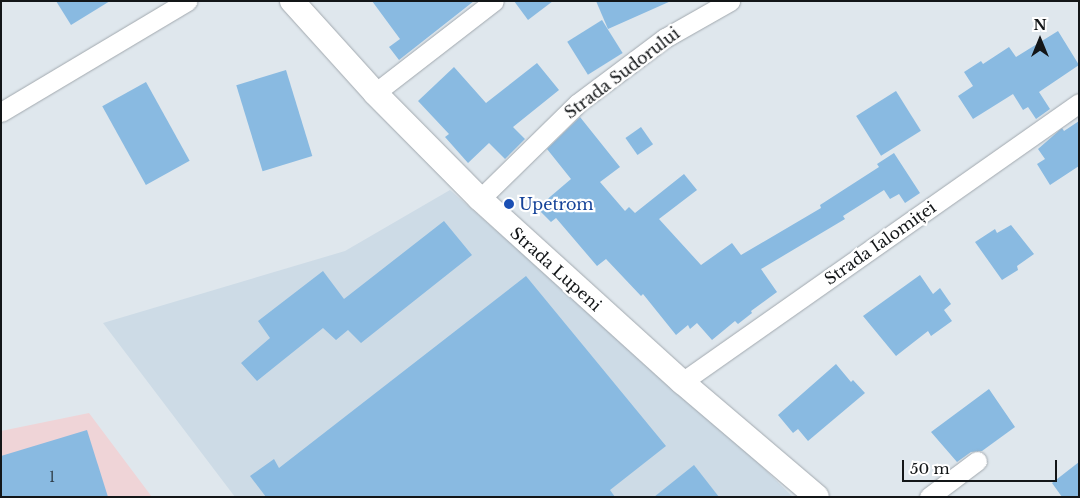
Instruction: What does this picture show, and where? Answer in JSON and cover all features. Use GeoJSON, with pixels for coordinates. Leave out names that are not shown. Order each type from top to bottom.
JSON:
{"type":"FeatureCollection","features":[{"type":"Feature","properties":{"kind":"street"},"geometry":{"type":"LineString","coordinates":[[1,112],[187,1]]}},
{"type":"Feature","properties":{"kind":"street","name":"Strada Lupeni"},"geometry":{"type":"LineString","coordinates":[[292,1],[375,93],[480,199],[682,382],[817,497]]}},
{"type":"Feature","properties":{"kind":"street"},"geometry":{"type":"LineString","coordinates":[[375,93],[494,1]]}},
{"type":"Feature","properties":{"kind":"street","name":"Strada Sudorului"},"geometry":{"type":"LineString","coordinates":[[480,199],[578,103],[665,38],[730,1]]}},
{"type":"Feature","properties":{"kind":"street","name":"Strada Ialomiței"},"geometry":{"type":"LineString","coordinates":[[682,382],[1079,103]]}},
{"type":"Feature","properties":{"kind":"street"},"geometry":{"type":"LineString","coordinates":[[928,497],[977,461]]}},
{"type":"Feature","properties":{"kind":"shaded area"},"geometry":{"type":"Polygon","coordinates":[[[450,190],[735,440],[793,497],[235,497],[103,323],[345,251],[450,190]]]}},
{"type":"Feature","properties":{"kind":"shaded area"},"geometry":{"type":"Polygon","coordinates":[[[89,413],[152,497],[1,497],[1,431],[89,413]]]}},
{"type":"Feature","properties":{"kind":"building"},"geometry":{"type":"Polygon","coordinates":[[[56,1],[110,1],[71,25],[56,1]]]}},
{"type":"Feature","properties":{"kind":"building"},"geometry":{"type":"Polygon","coordinates":[[[372,1],[474,1],[399,60],[389,47],[400,39],[372,1]]]}},
{"type":"Feature","properties":{"kind":"building"},"geometry":{"type":"Polygon","coordinates":[[[514,1],[553,1],[528,20],[514,1]]]}},
{"type":"Feature","properties":{"kind":"building"},"geometry":{"type":"Polygon","coordinates":[[[596,1],[671,1],[608,29],[596,1]]]}},
{"type":"Feature","properties":{"kind":"building"},"geometry":{"type":"Polygon","coordinates":[[[602,20],[623,53],[588,75],[567,42],[602,20]]]}},
{"type":"Feature","properties":{"kind":"building"},"geometry":{"type":"Polygon","coordinates":[[[1058,31],[1079,65],[1039,92],[1050,109],[1036,119],[1028,107],[1023,110],[1013,94],[973,119],[958,96],[973,86],[964,72],[981,61],[983,64],[1009,47],[1016,57],[1058,31]]]}},
{"type":"Feature","properties":{"kind":"building"},"geometry":{"type":"Polygon","coordinates":[[[537,63],[559,90],[513,127],[525,139],[505,159],[489,143],[468,163],[445,137],[449,134],[418,101],[454,67],[486,103],[537,63]]]}},
{"type":"Feature","properties":{"kind":"building"},"geometry":{"type":"Polygon","coordinates":[[[286,70],[312,156],[263,171],[236,85],[286,70]]]}},
{"type":"Feature","properties":{"kind":"building"},"geometry":{"type":"Polygon","coordinates":[[[146,82],[190,161],[146,185],[102,106],[146,82]]]}},
{"type":"Feature","properties":{"kind":"building"},"geometry":{"type":"Polygon","coordinates":[[[896,91],[921,131],[881,156],[856,116],[896,91]]]}},
{"type":"Feature","properties":{"kind":"building"},"geometry":{"type":"Polygon","coordinates":[[[580,117],[620,167],[600,182],[625,211],[629,207],[635,213],[684,174],[697,190],[659,219],[701,265],[732,243],[741,255],[821,208],[820,205],[879,167],[877,164],[894,153],[920,193],[905,203],[899,194],[890,199],[884,190],[843,216],[845,219],[761,269],[777,292],[751,311],[752,313],[738,324],[735,321],[712,340],[697,323],[690,329],[688,325],[676,335],[643,294],[641,296],[606,259],[597,266],[556,218],[551,222],[537,208],[571,179],[547,149],[580,117]]]}},
{"type":"Feature","properties":{"kind":"building"},"geometry":{"type":"Polygon","coordinates":[[[1079,121],[1079,166],[1050,185],[1037,164],[1045,159],[1038,149],[1062,128],[1064,131],[1079,121]]]}},
{"type":"Feature","properties":{"kind":"building"},"geometry":{"type":"Polygon","coordinates":[[[641,127],[653,144],[637,155],[625,138],[641,127]]]}},
{"type":"Feature","properties":{"kind":"building"},"geometry":{"type":"Polygon","coordinates":[[[444,221],[472,255],[361,343],[348,330],[336,340],[323,328],[257,381],[241,363],[270,338],[258,321],[323,271],[344,299],[444,221]]]}},
{"type":"Feature","properties":{"kind":"building"},"geometry":{"type":"Polygon","coordinates":[[[1011,225],[1034,254],[1017,266],[1018,270],[1002,280],[975,242],[995,229],[997,233],[1011,225]]]}},
{"type":"Feature","properties":{"kind":"building"},"geometry":{"type":"Polygon","coordinates":[[[920,275],[933,294],[940,288],[951,304],[944,310],[952,321],[931,336],[928,331],[896,356],[863,316],[920,275]]]}},
{"type":"Feature","properties":{"kind":"building"},"geometry":{"type":"Polygon","coordinates":[[[526,276],[666,446],[610,490],[615,497],[266,497],[250,476],[274,459],[279,468],[526,276]]]}},
{"type":"Feature","properties":{"kind":"building"},"geometry":{"type":"Polygon","coordinates":[[[836,364],[851,382],[853,380],[865,393],[808,441],[798,429],[793,433],[778,415],[836,364]]]}},
{"type":"Feature","properties":{"kind":"building"},"geometry":{"type":"Polygon","coordinates":[[[989,389],[1015,427],[982,451],[971,452],[957,462],[931,432],[989,389]]]}},
{"type":"Feature","properties":{"kind":"building"},"geometry":{"type":"Polygon","coordinates":[[[87,430],[108,497],[1,497],[1,456],[87,430]]]}},
{"type":"Feature","properties":{"kind":"building"},"geometry":{"type":"Polygon","coordinates":[[[1079,462],[1079,497],[1062,497],[1052,483],[1079,462]]]}},
{"type":"Feature","properties":{"kind":"building"},"geometry":{"type":"Polygon","coordinates":[[[694,465],[719,497],[654,497],[694,465]]]}},
{"type":"Feature","properties":{"kind":"place","name":"Upetrom"},"geometry":{"type":"Point","coordinates":[509,204]}}]}
